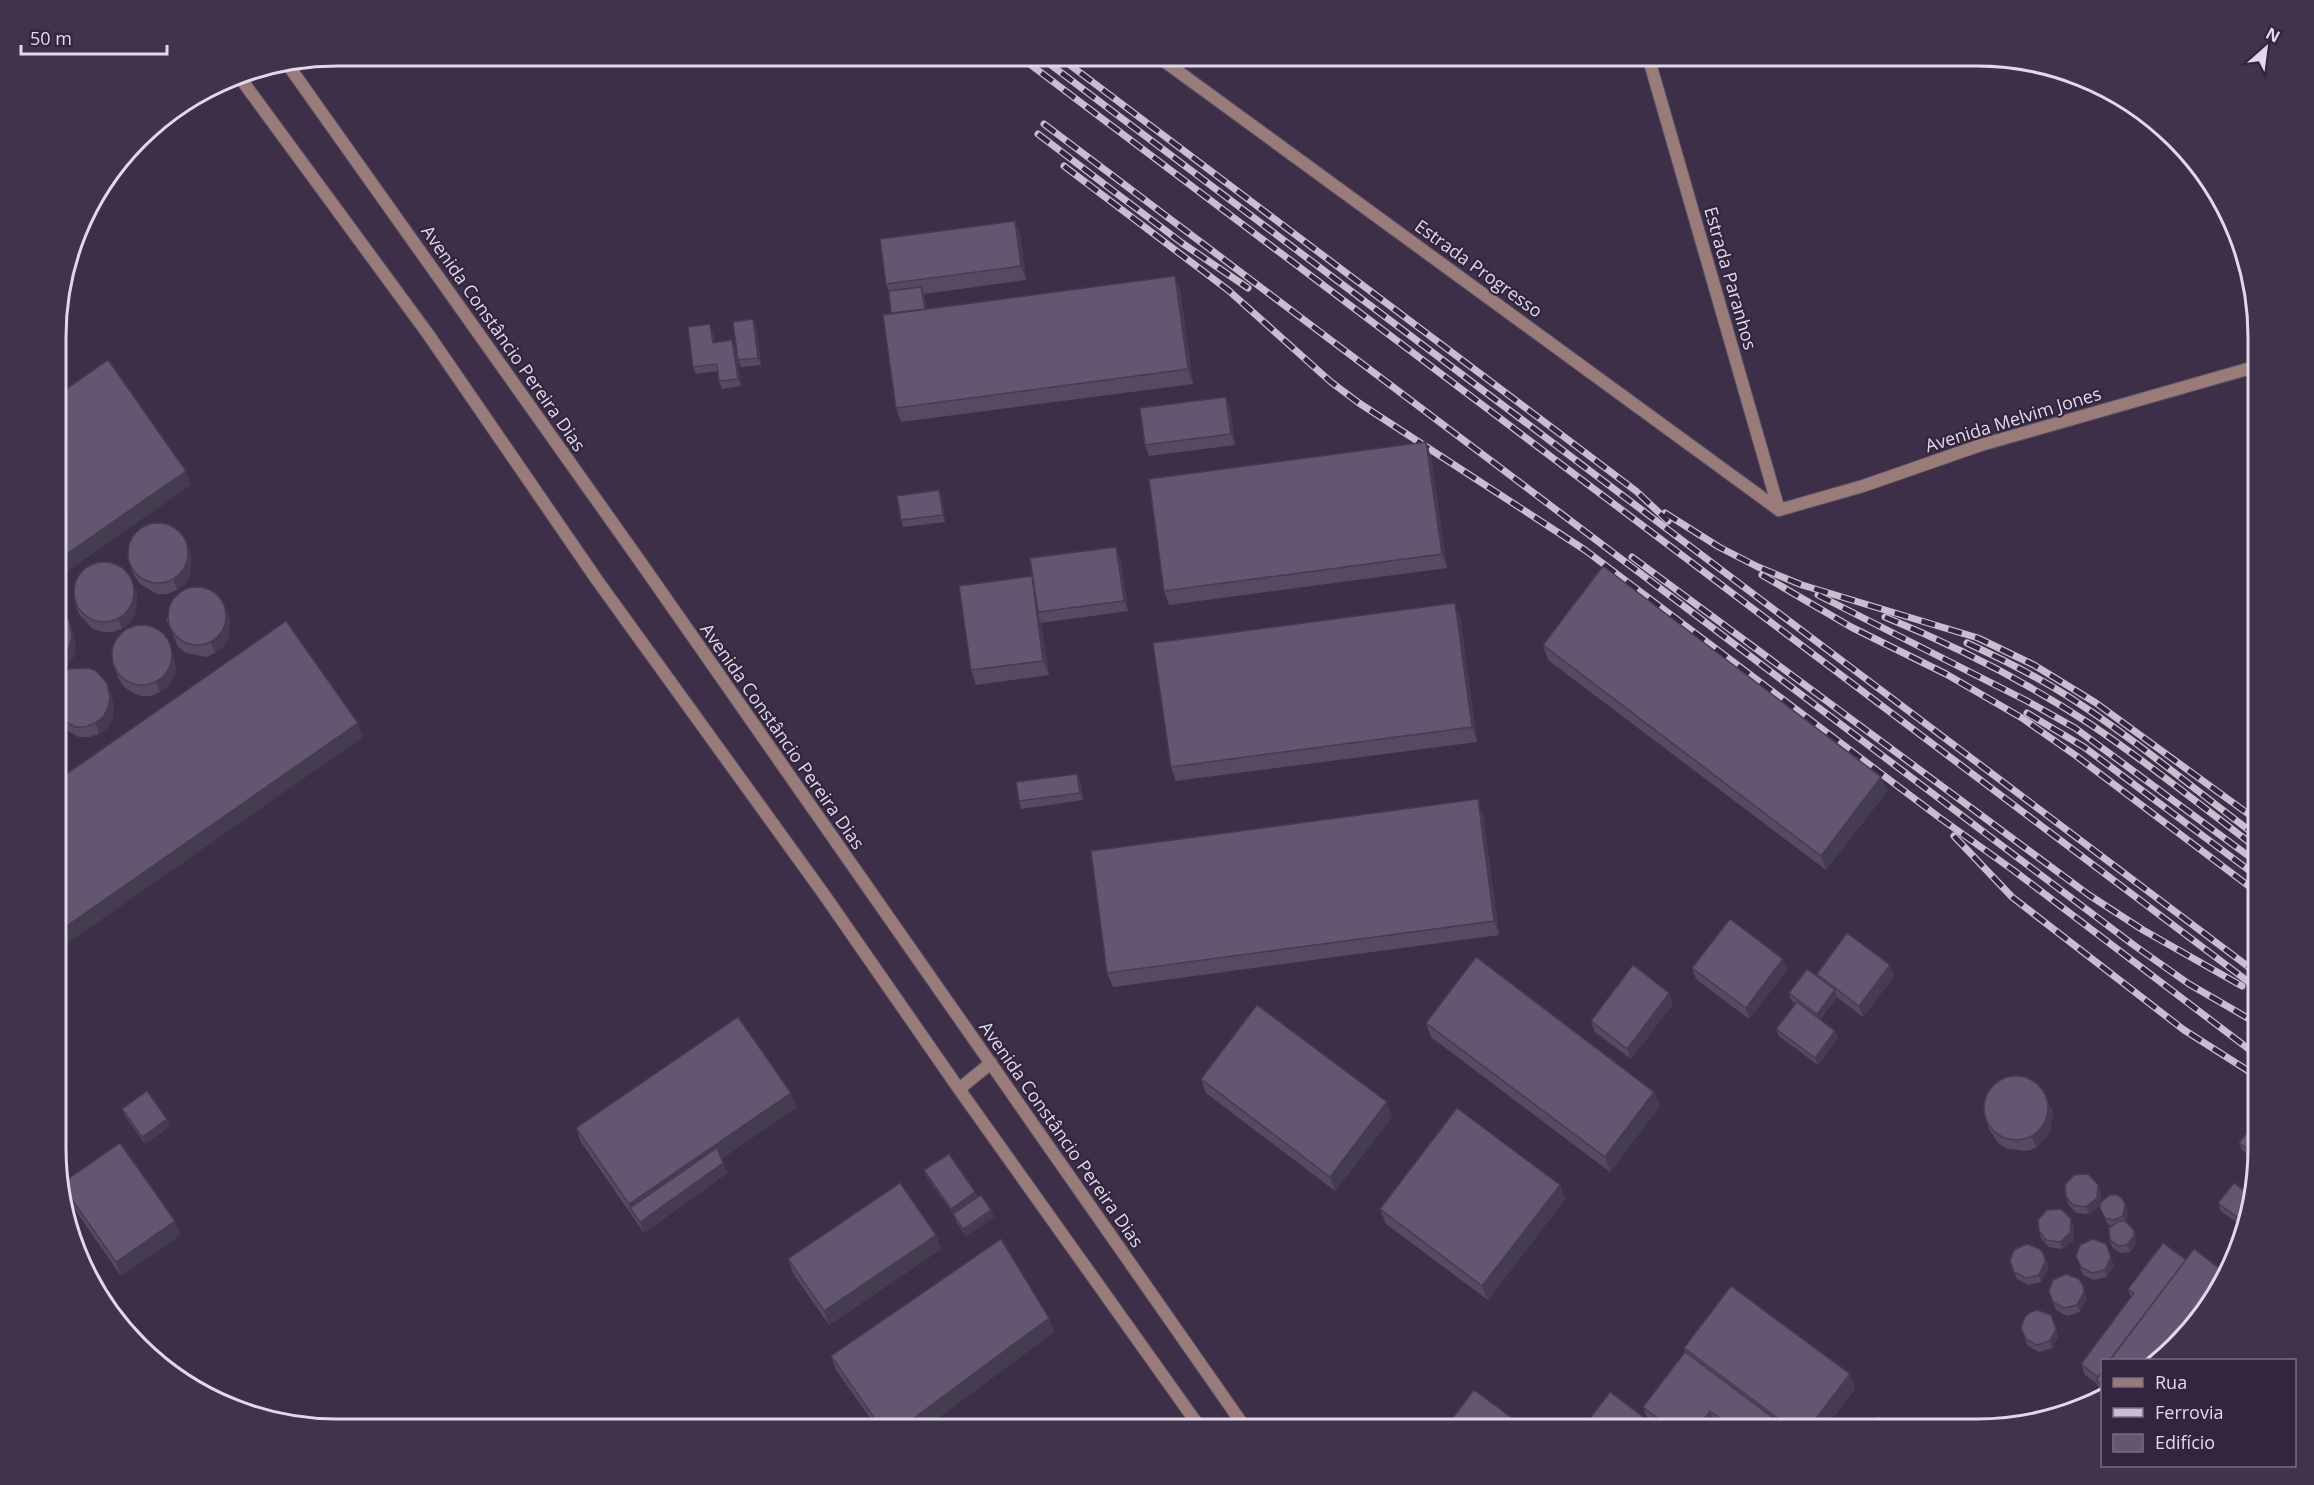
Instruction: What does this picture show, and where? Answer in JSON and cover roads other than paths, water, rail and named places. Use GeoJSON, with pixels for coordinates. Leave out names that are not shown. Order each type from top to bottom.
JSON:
{"type":"FeatureCollection","features":[{"type":"Feature","properties":{"kind":"street","name":"Estrada Progresso"},"geometry":{"type":"LineString","coordinates":[[1171,66],[1779,510]]}},
{"type":"Feature","properties":{"kind":"street","name":"Estrada Paranhos"},"geometry":{"type":"LineString","coordinates":[[1651,66],[1779,510]]}},
{"type":"Feature","properties":{"kind":"street","name":"Avenida Constâncio Pereira Dias"},"geometry":{"type":"LineString","coordinates":[[291,70],[637,557],[1239,1419]]}},
{"type":"Feature","properties":{"kind":"street"},"geometry":{"type":"LineString","coordinates":[[244,83],[428,334],[597,580],[823,893],[1193,1419]]}},
{"type":"Feature","properties":{"kind":"street","name":"Avenida Melvim Jones"},"geometry":{"type":"LineString","coordinates":[[1779,510],[1863,486],[1981,445],[2248,369]]}},
{"type":"Feature","properties":{"kind":"street"},"geometry":{"type":"LineString","coordinates":[[959,1089],[990,1063]]}},
{"type":"Feature","properties":{"kind":"railway"},"geometry":{"type":"LineString","coordinates":[[1032,66],[2248,981]]}},
{"type":"Feature","properties":{"kind":"railway"},"geometry":{"type":"LineString","coordinates":[[1052,66],[2248,966]]}},
{"type":"Feature","properties":{"kind":"railway"},"geometry":{"type":"LineString","coordinates":[[1071,66],[1636,491],[1668,521]]}},
{"type":"Feature","properties":{"kind":"railway"},"geometry":{"type":"LineString","coordinates":[[1044,124],[2135,946],[2189,984],[2248,1018]]}},
{"type":"Feature","properties":{"kind":"railway"},"geometry":{"type":"LineString","coordinates":[[1038,134],[1182,243],[1248,288]]}},
{"type":"Feature","properties":{"kind":"railway"},"geometry":{"type":"LineString","coordinates":[[1064,166],[1228,290],[1331,382],[1359,403],[1585,550],[2248,1048]]}},
{"type":"Feature","properties":{"kind":"railway"},"geometry":{"type":"LineString","coordinates":[[1665,513],[1719,547],[1758,567],[1802,585],[1978,638],[2034,665],[2096,703],[2248,814]]}},
{"type":"Feature","properties":{"kind":"railway"},"geometry":{"type":"LineString","coordinates":[[1632,557],[2089,895],[2143,930],[2242,986]]}},
{"type":"Feature","properties":{"kind":"railway"},"geometry":{"type":"LineString","coordinates":[[1762,575],[1851,627],[1946,674],[2022,718],[2075,755],[2248,885]]}},
{"type":"Feature","properties":{"kind":"railway"},"geometry":{"type":"LineString","coordinates":[[1818,595],[2027,701],[2075,728],[2248,856]]}},
{"type":"Feature","properties":{"kind":"railway"},"geometry":{"type":"LineString","coordinates":[[1885,617],[1990,666],[2066,709],[2133,754],[2248,841]]}},
{"type":"Feature","properties":{"kind":"railway"},"geometry":{"type":"LineString","coordinates":[[1967,643],[2057,689],[2141,747],[2248,829]]}},
{"type":"Feature","properties":{"kind":"railway"},"geometry":{"type":"LineString","coordinates":[[2027,713],[2084,747],[2248,870]]}},
{"type":"Feature","properties":{"kind":"railway"},"geometry":{"type":"LineString","coordinates":[[1954,836],[2012,897],[2184,1030],[2248,1071]]}}]}
